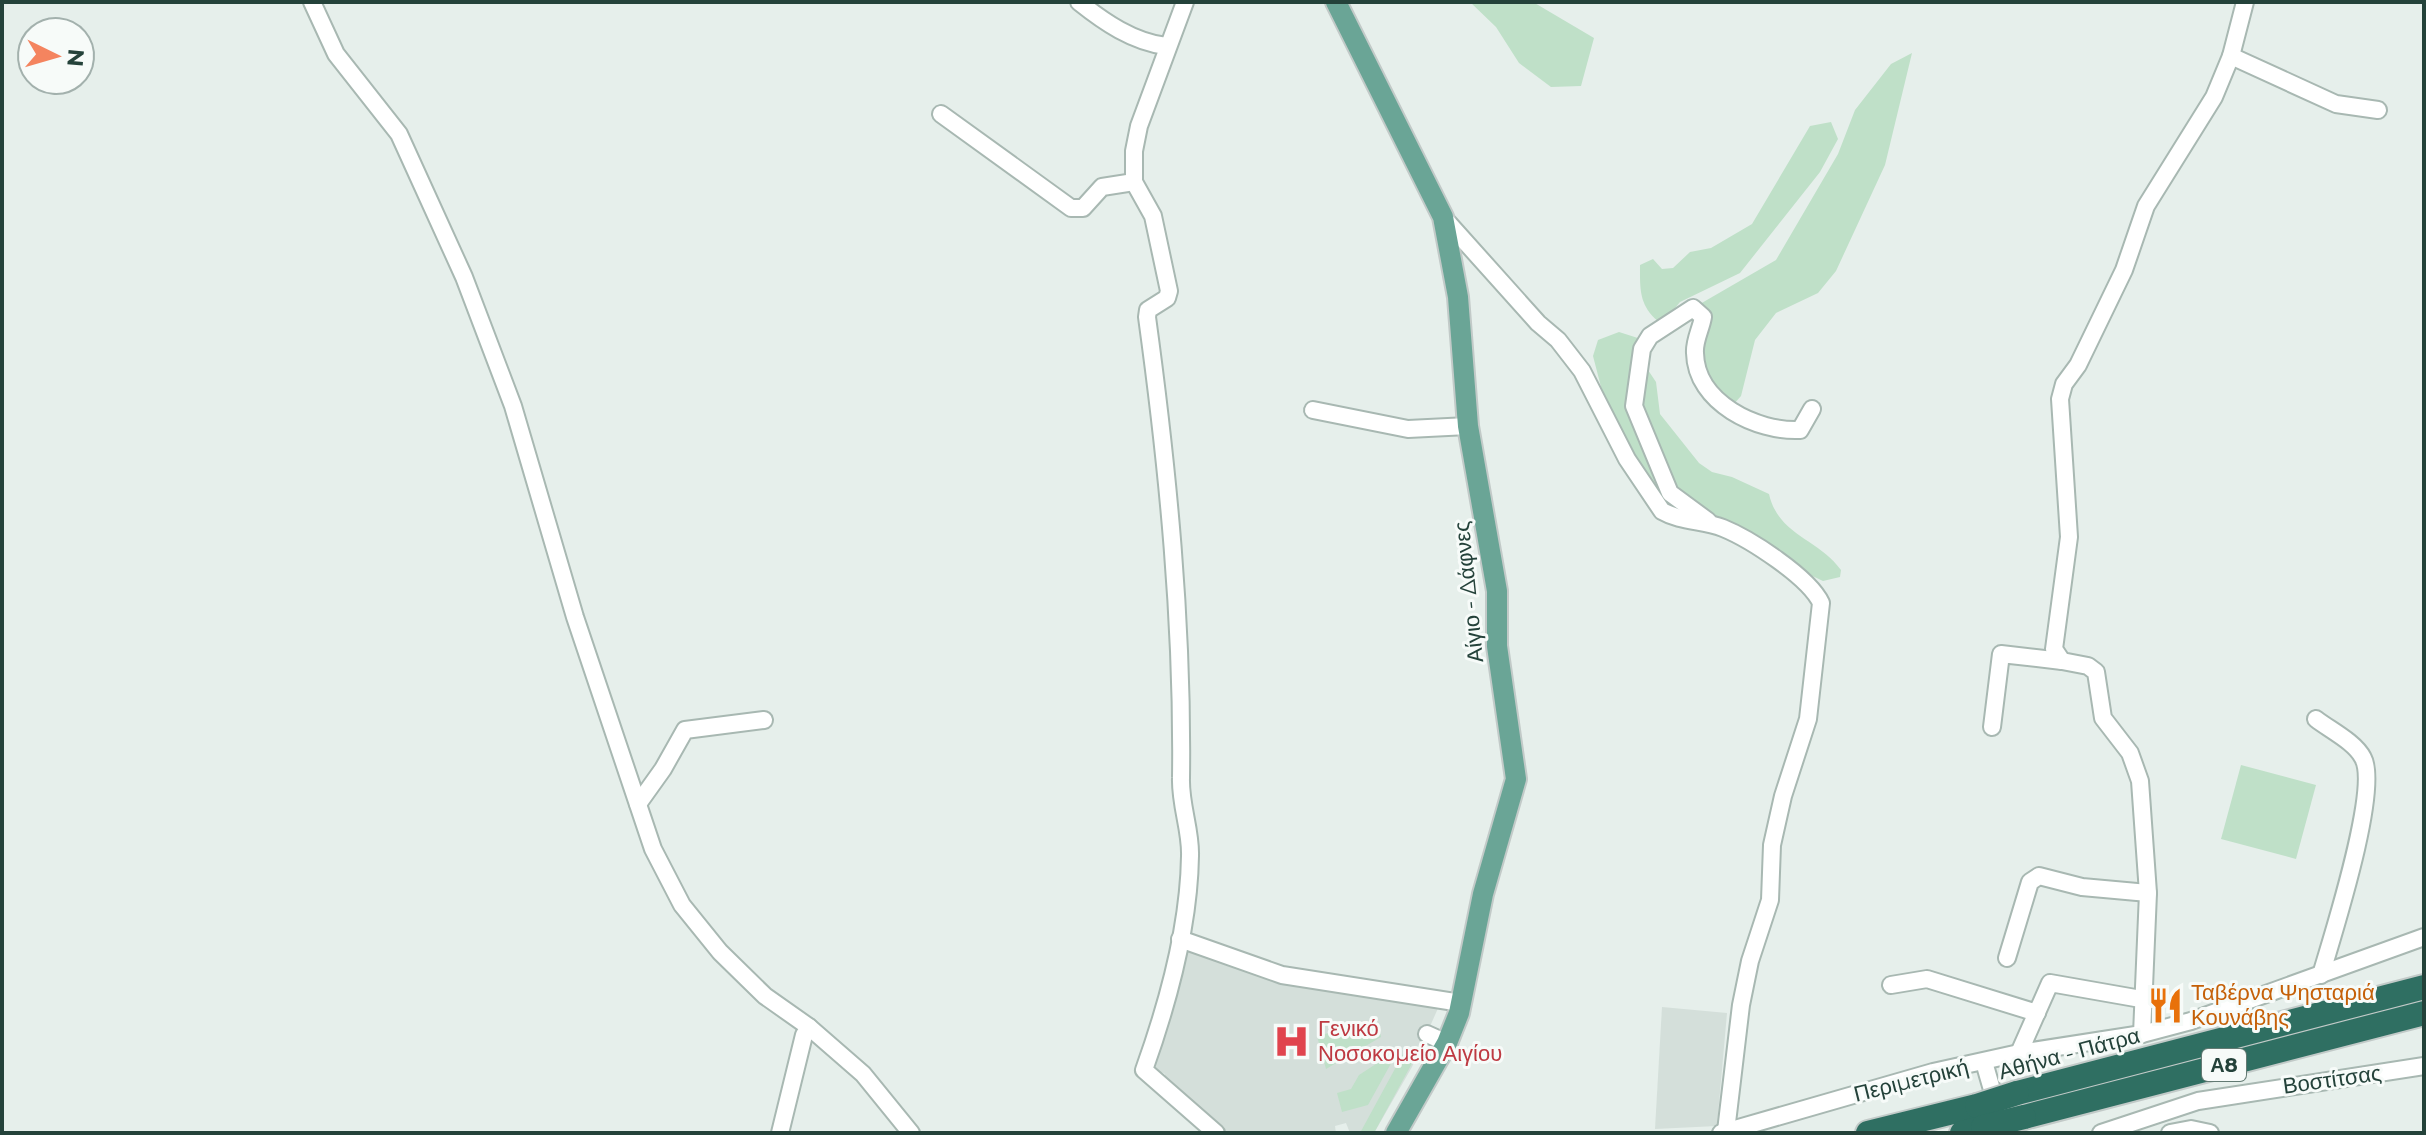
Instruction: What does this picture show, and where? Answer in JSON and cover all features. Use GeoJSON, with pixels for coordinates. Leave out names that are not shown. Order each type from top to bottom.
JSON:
{"type":"FeatureCollection","features":[{"type":"Feature","properties":{"kind":"highway","name":"Αθήνα - Πάτρα"},"geometry":{"type":"LineString","coordinates":[[1981,1125],[2017,1093],[2424,987]]}},
{"type":"Feature","properties":{"kind":"highway","name":"Αθήνα - Πάτρα"},"geometry":{"type":"LineString","coordinates":[[1868,1133],[1981,1125],[2024,1117],[2424,1013]]}},
{"type":"Feature","properties":{"kind":"main road","name":"Αίγιο - Δάφνες"},"geometry":{"type":"LineString","coordinates":[[1336,2],[1443,217],[1458,297],[1468,426],[1497,591],[1497,646],[1516,773],[1511,803],[1483,894],[1461,1003],[1447,1043],[1396,1133]]}},
{"type":"Feature","properties":{"kind":"street"},"geometry":{"type":"LineString","coordinates":[[312,2],[336,54],[393,122],[459,264],[513,406],[575,617],[653,849],[682,905],[698,927],[765,996],[809,1027],[863,1074],[911,1133]]}},
{"type":"Feature","properties":{"kind":"street"},"geometry":{"type":"LineString","coordinates":[[1079,2],[1131,36],[1149,44],[1166,46]]}},
{"type":"Feature","properties":{"kind":"street"},"geometry":{"type":"LineString","coordinates":[[1185,2],[1137,130],[1134,182],[1153,216],[1169,291],[1167,298],[1148,310],[1147,317],[1167,481],[1180,652],[1180,788],[1190,860],[1180,939],[1164,1013],[1144,1070],[1216,1133]]}},
{"type":"Feature","properties":{"kind":"street"},"geometry":{"type":"LineString","coordinates":[[2062,661],[2054,647],[2069,537],[2059,408],[2062,389],[2078,365],[2124,270],[2146,206],[2214,97],[2231,56],[2245,2]]}},
{"type":"Feature","properties":{"kind":"street"},"geometry":{"type":"LineString","coordinates":[[2231,56],[2336,104],[2378,110]]}},
{"type":"Feature","properties":{"kind":"street"},"geometry":{"type":"LineString","coordinates":[[941,114],[1071,208],[1083,208],[1102,187],[1134,182]]}},
{"type":"Feature","properties":{"kind":"street"},"geometry":{"type":"LineString","coordinates":[[1443,217],[1538,323],[1558,340],[1582,371],[1627,459],[1662,511],[1672,517],[1712,525]]}},
{"type":"Feature","properties":{"kind":"street"},"geometry":{"type":"LineString","coordinates":[[1723,1132],[1741,1005],[1750,961],[1770,900],[1772,845],[1783,796],[1808,719],[1821,603],[1815,590],[1802,577],[1745,540],[1712,525],[1670,493],[1634,406],[1642,349],[1650,336],[1693,308],[1703,317],[1695,353],[1697,366],[1724,407],[1749,422],[1778,431],[1800,430],[1812,409]]}},
{"type":"Feature","properties":{"kind":"street"},"geometry":{"type":"LineString","coordinates":[[1313,410],[1408,429],[1468,426]]}},
{"type":"Feature","properties":{"kind":"street"},"geometry":{"type":"LineString","coordinates":[[1992,727],[2001,654],[2062,661],[2088,666],[2096,672],[2103,718],[2112,734],[2128,748],[2137,767],[2148,893],[2141,999],[2142,1034]]}},
{"type":"Feature","properties":{"kind":"street"},"geometry":{"type":"LineString","coordinates":[[2316,719],[2360,753],[2366,768],[2362,815],[2321,975]]}},
{"type":"Feature","properties":{"kind":"street"},"geometry":{"type":"LineString","coordinates":[[638,804],[685,730],[764,720]]}},
{"type":"Feature","properties":{"kind":"street"},"geometry":{"type":"LineString","coordinates":[[2007,958],[2030,882],[2039,876],[2082,887],[2148,893]]}},
{"type":"Feature","properties":{"kind":"street","name":"Περιμετρική"},"geometry":{"type":"LineString","coordinates":[[1723,1132],[1872,1087],[2019,1053],[2142,1034],[2321,975],[2424,937]]}},
{"type":"Feature","properties":{"kind":"street"},"geometry":{"type":"LineString","coordinates":[[1180,939],[1282,975],[1461,1003]]}},
{"type":"Feature","properties":{"kind":"street"},"geometry":{"type":"LineString","coordinates":[[1891,985],[1927,979],[2037,1013]]}},
{"type":"Feature","properties":{"kind":"street"},"geometry":{"type":"LineString","coordinates":[[2019,1053],[2050,983],[2141,999]]}},
{"type":"Feature","properties":{"kind":"street"},"geometry":{"type":"LineString","coordinates":[[780,1133],[804,1035],[809,1027]]}},
{"type":"Feature","properties":{"kind":"street"},"geometry":{"type":"LineString","coordinates":[[1427,1034],[1447,1043]]}},
{"type":"Feature","properties":{"kind":"street"},"geometry":{"type":"LineString","coordinates":[[1981,1125],[1984,1062]]}},
{"type":"Feature","properties":{"kind":"street","name":"Βοστίτσας"},"geometry":{"type":"LineString","coordinates":[[2101,1133],[2198,1101],[2424,1066]]}},
{"type":"Feature","properties":{"kind":"street"},"geometry":{"type":"LineString","coordinates":[[2170,1133],[2186,1129],[2210,1133]]}},
{"type":"Feature","properties":{"kind":"shaded area","name":"Γενικό Νοσοκομείο Αιγίου"},"geometry":{"type":"Polygon","coordinates":[[[1182,949],[1279,981],[1439,1006],[1412,1067],[1374,1133],[1350,1133],[1346,1123],[1335,1126],[1336,1133],[1226,1133],[1165,1079],[1165,1074],[1153,1068],[1182,949]]]}},
{"type":"Feature","properties":{"kind":"shaded area"},"geometry":{"type":"Polygon","coordinates":[[[1662,1007],[1727,1013],[1717,1126],[1655,1129],[1662,1007]]]}},
{"type":"Feature","properties":{"kind":"green space"},"geometry":{"type":"Polygon","coordinates":[[[1470,2],[1533,2],[1594,38],[1581,86],[1551,87],[1519,63],[1496,27],[1470,2]]]}},
{"type":"Feature","properties":{"kind":"green space"},"geometry":{"type":"Polygon","coordinates":[[[1912,53],[1885,165],[1836,271],[1818,293],[1776,313],[1755,340],[1741,396],[1733,405],[1718,390],[1704,367],[1700,304],[1776,260],[1838,154],[1855,110],[1891,64],[1912,53]]]}},
{"type":"Feature","properties":{"kind":"green space"},"geometry":{"type":"Polygon","coordinates":[[[1831,122],[1838,139],[1820,172],[1740,273],[1680,302],[1667,318],[1658,321],[1644,303],[1640,265],[1653,259],[1662,269],[1673,268],[1690,252],[1711,248],[1752,224],[1810,126],[1831,122]]]}},
{"type":"Feature","properties":{"kind":"green space"},"geometry":{"type":"Polygon","coordinates":[[[1619,332],[1641,339],[1644,364],[1656,382],[1660,414],[1699,463],[1712,472],[1732,477],[1769,494],[1781,519],[1832,560],[1841,570],[1840,577],[1823,581],[1665,506],[1645,480],[1607,410],[1593,356],[1598,340],[1619,332]]]}},
{"type":"Feature","properties":{"kind":"green space"},"geometry":{"type":"Polygon","coordinates":[[[2241,765],[2316,785],[2296,859],[2221,839],[2241,765]]]}},
{"type":"Feature","properties":{"kind":"green space"},"geometry":{"type":"Polygon","coordinates":[[[1367,1023],[1379,1027],[1381,1037],[1326,1069],[1317,1036],[1367,1023]]]}},
{"type":"Feature","properties":{"kind":"green space"},"geometry":{"type":"Polygon","coordinates":[[[1421,1047],[1374,1133],[1360,1133],[1403,1054],[1421,1047]]]}},
{"type":"Feature","properties":{"kind":"green space"},"geometry":{"type":"Polygon","coordinates":[[[1399,1049],[1368,1105],[1342,1112],[1337,1093],[1351,1089],[1359,1075],[1399,1049]]]}},
{"type":"Feature","properties":{"kind":"place","name":"Ταβέρνα Ψησταριά Κουνάβης"},"geometry":{"type":"Point","coordinates":[2165,1005]}},
{"type":"Feature","properties":{"kind":"place","name":"Γενικό Νοσοκομείο Αιγίου"},"geometry":{"type":"Point","coordinates":[1292,1041]}}]}
